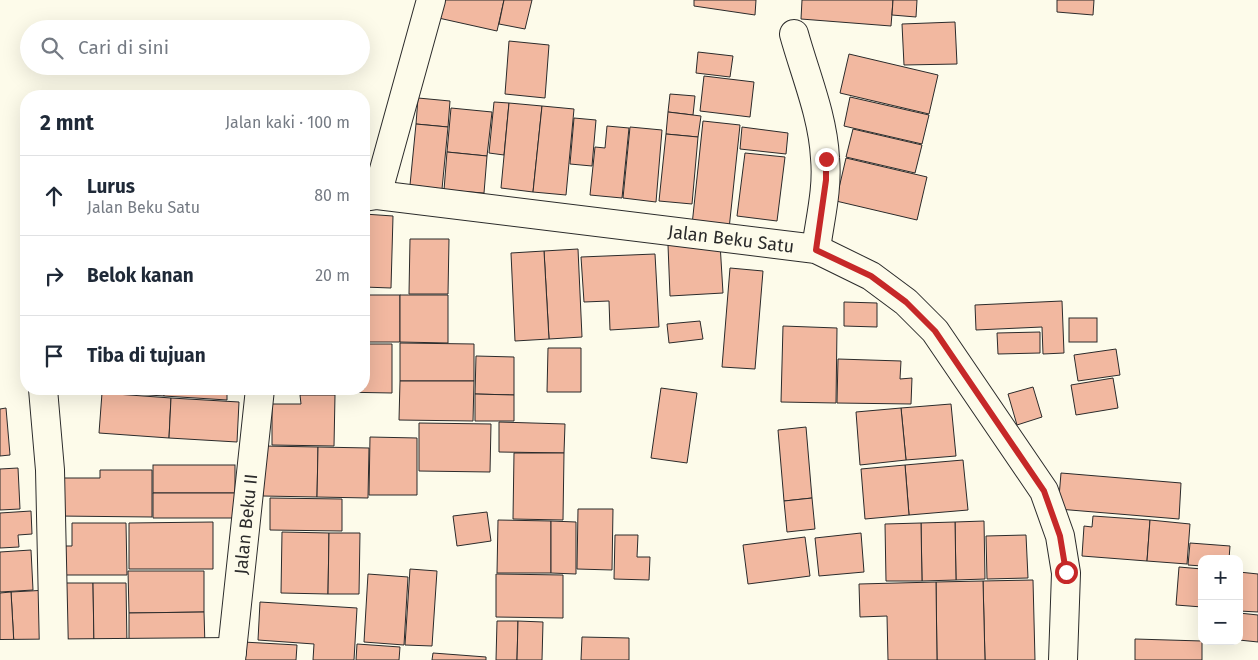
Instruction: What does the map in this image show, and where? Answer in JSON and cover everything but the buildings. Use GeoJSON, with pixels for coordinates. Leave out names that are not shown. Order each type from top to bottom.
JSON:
{"type":"FeatureCollection","features":[{"type":"Feature","properties":{"kind":"street"},"geometry":{"type":"LineString","coordinates":[[370,196],[431,0]]}},
{"type":"Feature","properties":{"kind":"street"},"geometry":{"type":"LineString","coordinates":[[794,34],[824,138],[826,180],[816,250]]}},
{"type":"Feature","properties":{"kind":"street","name":"Jalan Beku Satu"},"geometry":{"type":"LineString","coordinates":[[370,196],[816,250],[871,276],[906,302],[935,331],[1044,491],[1060,536],[1066,572],[1063,660]]}},
{"type":"Feature","properties":{"kind":"street"},"geometry":{"type":"LineString","coordinates":[[44,395],[50,470],[46,655]]}},
{"type":"Feature","properties":{"kind":"street","name":"Jalan Beku II"},"geometry":{"type":"LineString","coordinates":[[232,656],[259,395]]}},
{"type":"Feature","properties":{"kind":"street"},"geometry":{"type":"LineString","coordinates":[[0,654],[232,656]]}},
{"type":"Feature","properties":{"kind":"route"},"geometry":{"type":"LineString","coordinates":[[826,159],[826,180],[816,250],[871,276],[906,302],[935,331],[1044,491],[1060,536],[1066,572]]}}]}
